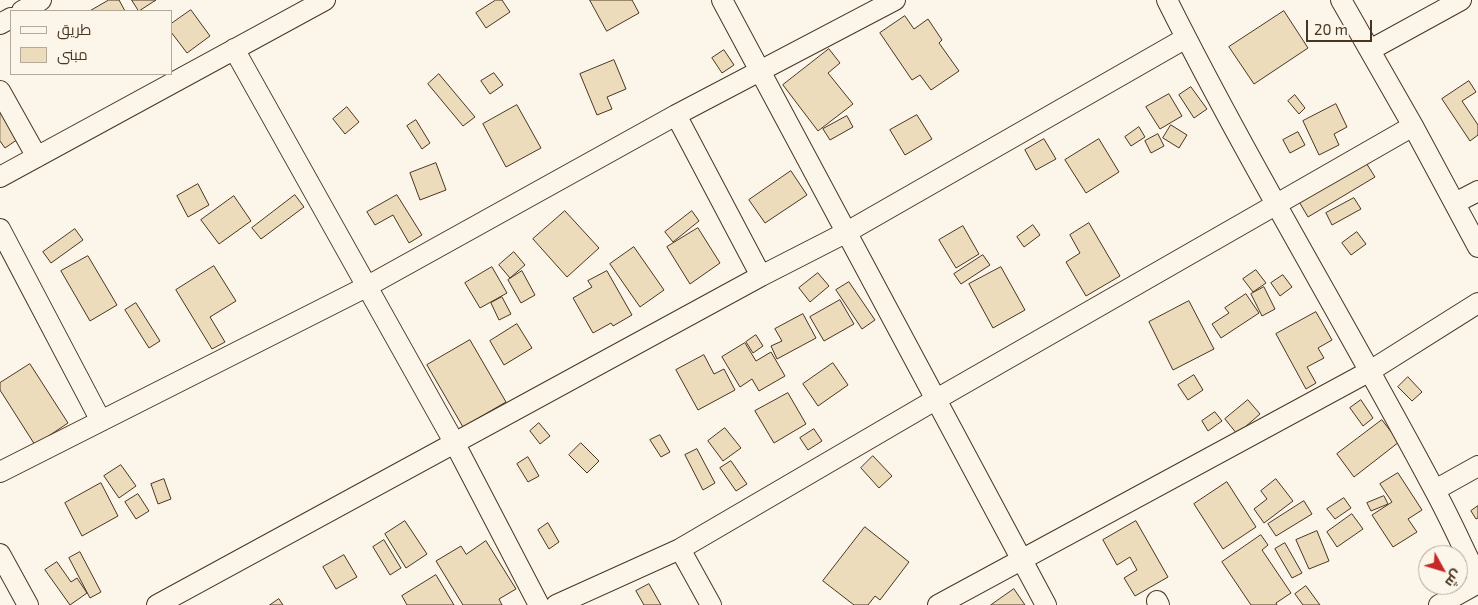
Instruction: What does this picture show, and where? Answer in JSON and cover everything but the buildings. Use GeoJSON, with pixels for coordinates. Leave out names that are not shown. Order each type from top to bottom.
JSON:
{"type":"FeatureCollection","features":[{"type":"Feature","properties":{"kind":"street"},"geometry":{"type":"LineString","coordinates":[[24,10],[41,0]]}},
{"type":"Feature","properties":{"kind":"street"},"geometry":{"type":"LineString","coordinates":[[0,177],[325,0]]}},
{"type":"Feature","properties":{"kind":"street"},"geometry":{"type":"LineString","coordinates":[[722,0],[1046,605]]}},
{"type":"Feature","properties":{"kind":"street"},"geometry":{"type":"LineString","coordinates":[[0,472],[366,287],[676,115],[895,0]]}},
{"type":"Feature","properties":{"kind":"street"},"geometry":{"type":"LineString","coordinates":[[1167,0],[1276,205],[1435,490],[1478,578]]}},
{"type":"Feature","properties":{"kind":"street"},"geometry":{"type":"LineString","coordinates":[[1341,0],[1413,126],[1478,247]]}},
{"type":"Feature","properties":{"kind":"street"},"geometry":{"type":"LineString","coordinates":[[1370,50],[1461,0]]}},
{"type":"Feature","properties":{"kind":"street"},"geometry":{"type":"LineString","coordinates":[[157,605],[454,442],[847,232],[1186,38]]}},
{"type":"Feature","properties":{"kind":"street"},"geometry":{"type":"LineString","coordinates":[[234,49],[454,442],[539,605]]}},
{"type":"Feature","properties":{"kind":"street"},"geometry":{"type":"LineString","coordinates":[[0,91],[38,156]]}},
{"type":"Feature","properties":{"kind":"street"},"geometry":{"type":"LineString","coordinates":[[676,115],[762,276]]}},
{"type":"Feature","properties":{"kind":"street"},"geometry":{"type":"LineString","coordinates":[[556,605],[680,549],[935,400],[1413,126]]}},
{"type":"Feature","properties":{"kind":"street"},"geometry":{"type":"LineString","coordinates":[[1455,203],[1478,191]]}},
{"type":"Feature","properties":{"kind":"street"},"geometry":{"type":"LineString","coordinates":[[0,229],[101,421]]}},
{"type":"Feature","properties":{"kind":"street"},"geometry":{"type":"LineString","coordinates":[[938,605],[1370,372],[1478,303]]}},
{"type":"Feature","properties":{"kind":"street"},"geometry":{"type":"LineString","coordinates":[[1435,490],[1478,466]]}},
{"type":"Feature","properties":{"kind":"street"},"geometry":{"type":"LineString","coordinates":[[680,549],[711,605]]}},
{"type":"Feature","properties":{"kind":"street"},"geometry":{"type":"LineString","coordinates":[[0,554],[28,605]]}},
{"type":"Feature","properties":{"kind":"street"},"geometry":{"type":"LineString","coordinates":[[1439,605],[1478,584]]}}]}
